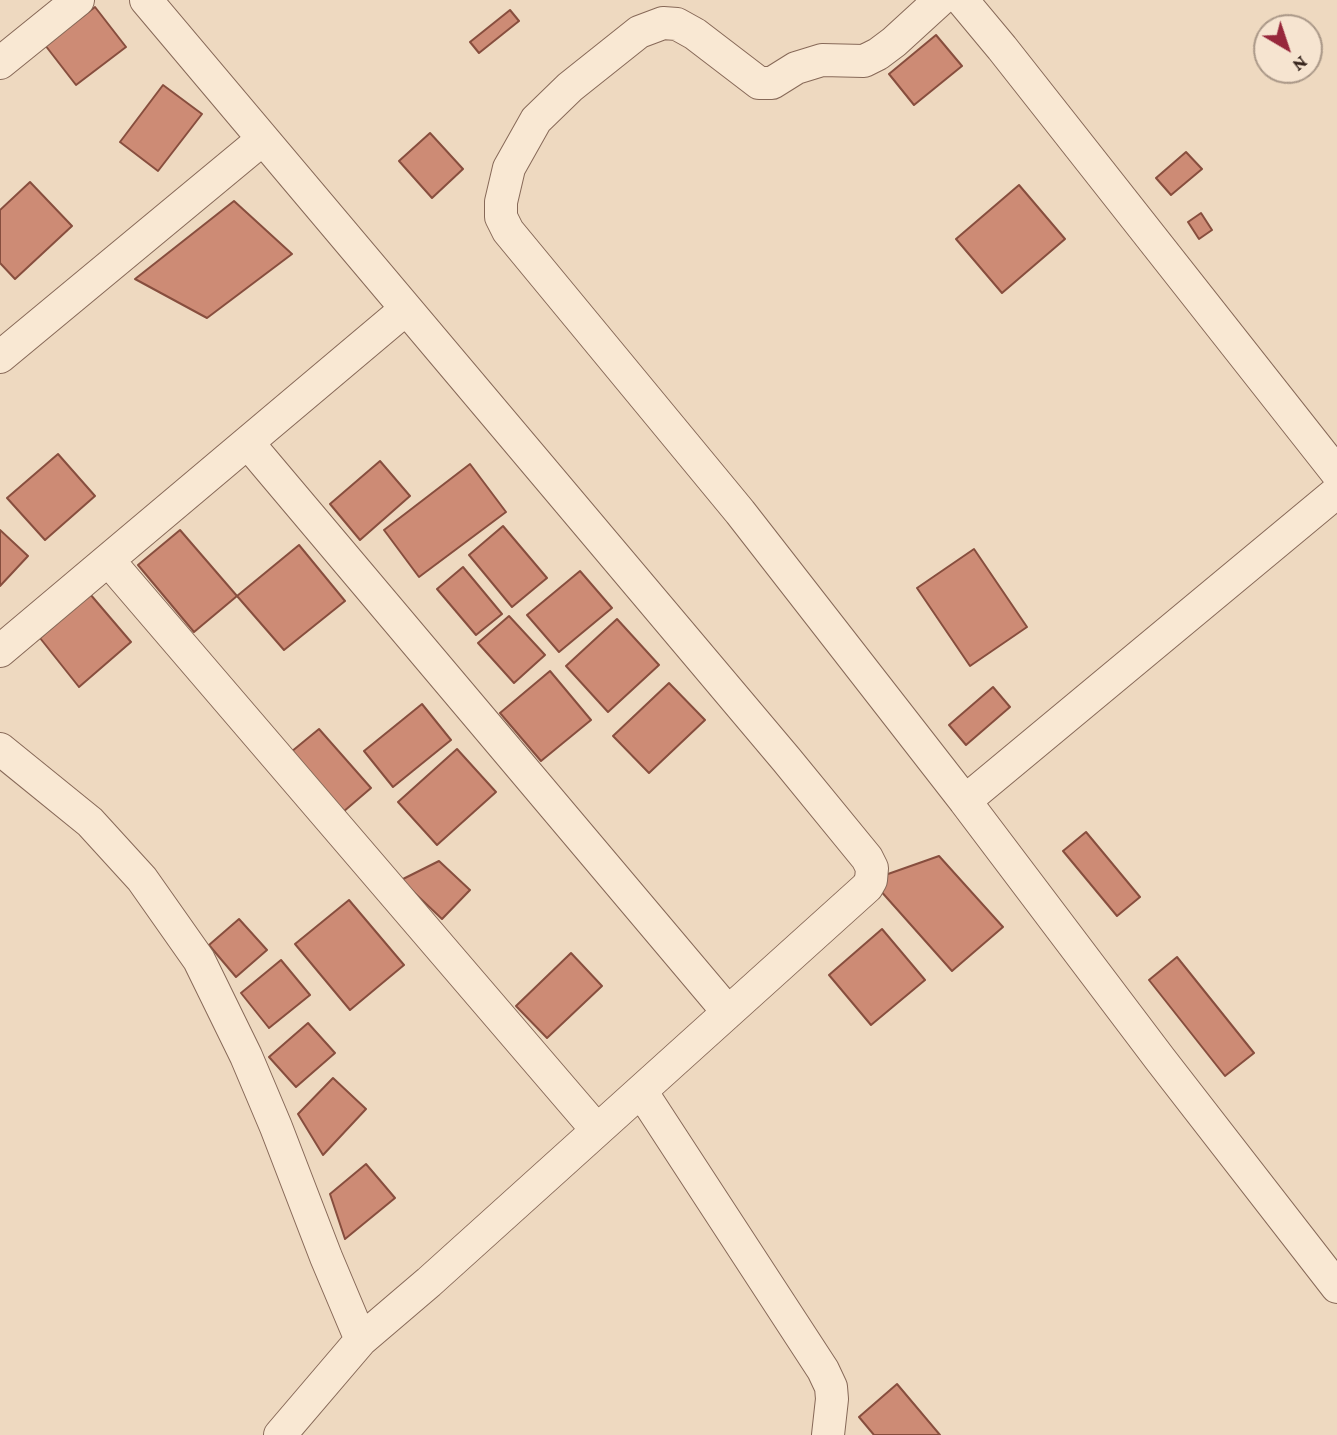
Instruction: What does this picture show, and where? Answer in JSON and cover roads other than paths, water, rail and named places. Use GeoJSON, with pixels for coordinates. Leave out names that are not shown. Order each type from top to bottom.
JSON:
{"type":"FeatureCollection","features":[{"type":"Feature","properties":{"kind":"street"},"geometry":{"type":"LineString","coordinates":[[0,62],[78,0]]}},
{"type":"Feature","properties":{"kind":"street"},"geometry":{"type":"LineString","coordinates":[[146,0],[777,748],[867,858],[872,868],[867,887],[429,1282],[361,1340],[280,1435]]}},
{"type":"Feature","properties":{"kind":"street"},"geometry":{"type":"LineString","coordinates":[[940,0],[894,42],[864,61],[822,60],[796,68],[772,83],[759,83],[695,34],[677,24],[663,23],[639,32],[570,87],[536,120],[509,168],[501,202],[501,217],[508,231],[740,512],[1337,1287]]}},
{"type":"Feature","properties":{"kind":"street"},"geometry":{"type":"LineString","coordinates":[[962,0],[1337,473]]}},
{"type":"Feature","properties":{"kind":"street"},"geometry":{"type":"LineString","coordinates":[[0,357],[264,139]]}},
{"type":"Feature","properties":{"kind":"street"},"geometry":{"type":"LineString","coordinates":[[0,652],[406,309]]}},
{"type":"Feature","properties":{"kind":"street"},"geometry":{"type":"LineString","coordinates":[[248,443],[728,1012]]}},
{"type":"Feature","properties":{"kind":"street"},"geometry":{"type":"LineString","coordinates":[[965,802],[1337,492]]}},
{"type":"Feature","properties":{"kind":"street"},"geometry":{"type":"LineString","coordinates":[[108,561],[597,1130]]}},
{"type":"Feature","properties":{"kind":"street"},"geometry":{"type":"LineString","coordinates":[[0,749],[90,822],[142,879],[199,960],[246,1056],[361,1340]]}},
{"type":"Feature","properties":{"kind":"street"},"geometry":{"type":"LineString","coordinates":[[641,1091],[822,1370],[831,1387],[828,1435]]}}]}
